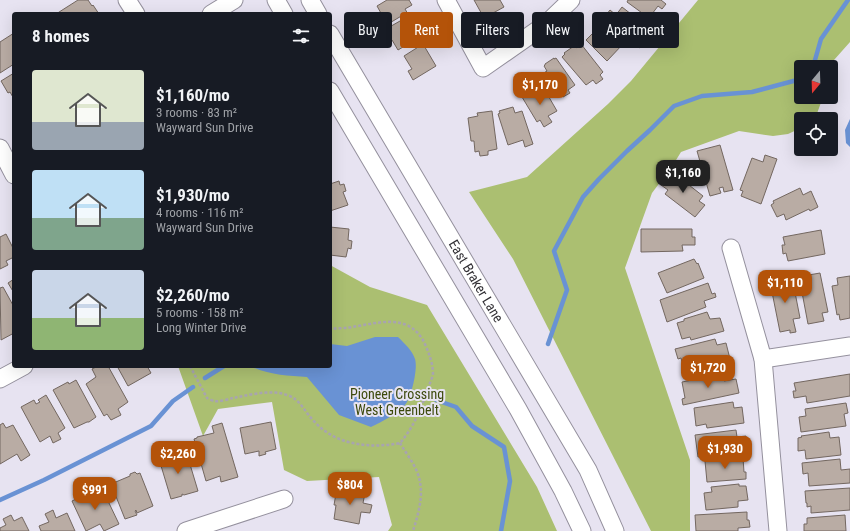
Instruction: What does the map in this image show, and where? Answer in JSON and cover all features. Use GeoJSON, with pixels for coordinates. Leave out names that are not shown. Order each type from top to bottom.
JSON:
{"type":"FeatureCollection","features":[{"type":"Feature","properties":{"kind":"street"},"geometry":{"type":"LineString","coordinates":[[127,0],[135,12]]}},
{"type":"Feature","properties":{"kind":"street"},"geometry":{"type":"LineString","coordinates":[[214,12],[234,0]]}},
{"type":"Feature","properties":{"kind":"street"},"geometry":{"type":"LineString","coordinates":[[276,0],[283,12]]}},
{"type":"Feature","properties":{"kind":"street"},"geometry":{"type":"LineString","coordinates":[[310,0],[317,12]]}},
{"type":"Feature","properties":{"kind":"street"},"geometry":{"type":"LineString","coordinates":[[446,0],[483,68],[546,24],[571,0]]}},
{"type":"Feature","properties":{"kind":"street","name":"East Braker Lane"},"geometry":{"type":"LineString","coordinates":[[332,37],[588,470],[615,531]]}},
{"type":"Feature","properties":{"kind":"street","name":"East Braker Lane"},"geometry":{"type":"LineString","coordinates":[[332,94],[518,409],[563,491],[582,531]]}},
{"type":"Feature","properties":{"kind":"street"},"geometry":{"type":"LineString","coordinates":[[0,148],[12,172]]}},
{"type":"Feature","properties":{"kind":"street"},"geometry":{"type":"LineString","coordinates":[[731,248],[763,359],[778,531]]}},
{"type":"Feature","properties":{"kind":"street"},"geometry":{"type":"LineString","coordinates":[[763,359],[850,346]]}},
{"type":"Feature","properties":{"kind":"street"},"geometry":{"type":"LineString","coordinates":[[0,379],[20,368]]}},
{"type":"Feature","properties":{"kind":"street"},"geometry":{"type":"LineString","coordinates":[[186,531],[284,499]]}},
{"type":"Feature","properties":{"kind":"path"},"geometry":{"type":"LineString","coordinates":[[191,368],[207,398],[216,402],[255,394],[277,393],[289,395],[301,404],[312,420],[326,433],[338,439],[350,443],[369,445],[400,443],[418,418],[433,375],[429,352],[422,339],[412,328],[400,322],[383,321],[356,326],[332,328]]}},
{"type":"Feature","properties":{"kind":"path"},"geometry":{"type":"LineString","coordinates":[[400,443],[414,466],[420,481],[420,508],[413,531]]}},
{"type":"Feature","properties":{"kind":"green space"},"geometry":{"type":"Polygon","coordinates":[[[698,0],[850,0],[850,42],[834,60],[794,60],[794,104],[820,104],[818,112],[794,112],[794,131],[788,134],[773,136],[739,131],[681,152],[652,193],[625,268],[690,460],[690,531],[651,531],[513,259],[469,192],[527,177],[608,104],[631,81],[658,48],[679,48],[679,23],[698,0]]]}},
{"type":"Feature","properties":{"kind":"green space","name":"Pioneer Crossing West Greenbelt"},"geometry":{"type":"Polygon","coordinates":[[[332,266],[370,287],[427,305],[537,487],[557,531],[388,531],[392,525],[379,477],[307,481],[284,470],[272,402],[218,409],[203,436],[179,368],[332,368],[332,266]]]}},
{"type":"Feature","properties":{"kind":"water"},"geometry":{"type":"Polygon","coordinates":[[[850,119],[850,147],[846,143],[845,130],[850,119]]]}},
{"type":"Feature","properties":{"kind":"water"},"geometry":{"type":"Polygon","coordinates":[[[375,337],[398,337],[408,347],[415,359],[416,368],[414,381],[407,402],[401,409],[391,416],[371,427],[339,415],[307,377],[271,373],[255,368],[332,368],[332,344],[347,346],[375,337]]]}},
{"type":"Feature","properties":{"kind":"building"},"geometry":{"type":"Polygon","coordinates":[[[78,0],[88,0],[98,12],[59,12],[78,0]]]}},
{"type":"Feature","properties":{"kind":"building"},"geometry":{"type":"Polygon","coordinates":[[[387,0],[409,0],[412,5],[405,9],[407,12],[400,12],[400,17],[392,22],[392,12],[380,12],[377,6],[387,0]]]}},
{"type":"Feature","properties":{"kind":"building"},"geometry":{"type":"Polygon","coordinates":[[[474,0],[500,0],[504,7],[495,12],[481,12],[474,0]]]}},
{"type":"Feature","properties":{"kind":"building"},"geometry":{"type":"Polygon","coordinates":[[[628,0],[661,0],[666,4],[662,9],[658,6],[654,12],[641,12],[627,2],[628,0]]]}},
{"type":"Feature","properties":{"kind":"building"},"geometry":{"type":"Polygon","coordinates":[[[622,7],[628,12],[618,12],[622,7]]]}},
{"type":"Feature","properties":{"kind":"building"},"geometry":{"type":"Polygon","coordinates":[[[400,21],[400,48],[401,48],[398,50],[392,40],[392,26],[400,21]]]}},
{"type":"Feature","properties":{"kind":"building"},"geometry":{"type":"Polygon","coordinates":[[[12,34],[12,65],[0,73],[0,42],[12,34]]]}},
{"type":"Feature","properties":{"kind":"building"},"geometry":{"type":"Polygon","coordinates":[[[592,34],[592,46],[586,40],[592,34]]]}},
{"type":"Feature","properties":{"kind":"building"},"geometry":{"type":"Polygon","coordinates":[[[417,48],[425,48],[436,66],[413,80],[408,71],[412,69],[404,56],[417,48]]]}},
{"type":"Feature","properties":{"kind":"building"},"geometry":{"type":"Polygon","coordinates":[[[571,48],[584,48],[603,72],[600,75],[603,79],[596,84],[593,80],[586,85],[562,57],[565,54],[564,53],[571,48]]]}},
{"type":"Feature","properties":{"kind":"building"},"geometry":{"type":"Polygon","coordinates":[[[594,48],[619,48],[607,61],[594,48]]]}},
{"type":"Feature","properties":{"kind":"building"},"geometry":{"type":"Polygon","coordinates":[[[556,58],[575,85],[568,90],[570,93],[563,97],[558,90],[553,93],[542,74],[547,71],[544,66],[545,64],[556,58]]]}},
{"type":"Feature","properties":{"kind":"building"},"geometry":{"type":"Polygon","coordinates":[[[12,74],[12,96],[10,92],[8,93],[1,81],[12,74]]]}},
{"type":"Feature","properties":{"kind":"building"},"geometry":{"type":"Polygon","coordinates":[[[534,88],[537,88],[541,95],[546,92],[557,111],[548,116],[552,122],[544,127],[540,120],[537,122],[522,97],[534,88]]]}},
{"type":"Feature","properties":{"kind":"building"},"geometry":{"type":"Polygon","coordinates":[[[513,107],[515,113],[522,111],[533,144],[525,147],[523,140],[508,145],[498,114],[500,113],[499,111],[513,107]]]}},
{"type":"Feature","properties":{"kind":"building"},"geometry":{"type":"Polygon","coordinates":[[[492,111],[497,149],[488,151],[488,155],[480,156],[479,151],[475,152],[474,141],[471,141],[468,118],[478,116],[477,113],[492,111]]]}},
{"type":"Feature","properties":{"kind":"building"},"geometry":{"type":"Polygon","coordinates":[[[720,145],[733,190],[724,192],[723,187],[719,188],[721,193],[710,196],[697,151],[720,145]]]}},
{"type":"Feature","properties":{"kind":"building"},"geometry":{"type":"Polygon","coordinates":[[[765,155],[777,159],[761,204],[741,196],[743,191],[740,190],[752,158],[763,162],[765,155]]]}},
{"type":"Feature","properties":{"kind":"building"},"geometry":{"type":"Polygon","coordinates":[[[671,171],[703,196],[699,201],[705,205],[695,217],[665,194],[668,190],[661,185],[671,171]]]}},
{"type":"Feature","properties":{"kind":"building"},"geometry":{"type":"Polygon","coordinates":[[[339,181],[340,185],[344,184],[346,191],[343,192],[348,205],[332,210],[332,183],[339,181]]]}},
{"type":"Feature","properties":{"kind":"building"},"geometry":{"type":"Polygon","coordinates":[[[800,188],[803,195],[811,191],[818,207],[810,211],[809,209],[786,220],[784,214],[777,217],[771,205],[774,203],[773,201],[800,188]]]}},
{"type":"Feature","properties":{"kind":"building"},"geometry":{"type":"Polygon","coordinates":[[[332,227],[349,229],[348,240],[352,241],[351,249],[348,248],[346,257],[332,255],[332,227]]]}},
{"type":"Feature","properties":{"kind":"building"},"geometry":{"type":"Polygon","coordinates":[[[641,229],[692,229],[692,237],[695,237],[695,245],[682,245],[683,251],[641,252],[641,229]]]}},
{"type":"Feature","properties":{"kind":"building"},"geometry":{"type":"Polygon","coordinates":[[[821,230],[825,254],[788,261],[786,253],[783,254],[782,245],[785,245],[783,237],[821,230]]]}},
{"type":"Feature","properties":{"kind":"building"},"geometry":{"type":"Polygon","coordinates":[[[6,234],[12,246],[12,258],[6,261],[8,265],[0,269],[0,237],[6,234]]]}},
{"type":"Feature","properties":{"kind":"building"},"geometry":{"type":"Polygon","coordinates":[[[694,259],[697,264],[698,263],[704,278],[667,293],[658,273],[694,259]]]}},
{"type":"Feature","properties":{"kind":"building"},"geometry":{"type":"Polygon","coordinates":[[[820,273],[828,312],[822,313],[824,321],[808,324],[801,287],[805,286],[803,276],[820,273]]]}},
{"type":"Feature","properties":{"kind":"building"},"geometry":{"type":"Polygon","coordinates":[[[850,276],[850,318],[840,320],[839,314],[837,315],[832,286],[838,285],[837,278],[850,276]]]}},
{"type":"Feature","properties":{"kind":"building"},"geometry":{"type":"Polygon","coordinates":[[[792,277],[800,318],[793,319],[796,332],[790,333],[790,330],[780,332],[770,282],[792,277]]]}},
{"type":"Feature","properties":{"kind":"building"},"geometry":{"type":"Polygon","coordinates":[[[12,280],[12,290],[8,283],[12,280]]]}},
{"type":"Feature","properties":{"kind":"building"},"geometry":{"type":"Polygon","coordinates":[[[708,283],[712,294],[715,293],[716,297],[704,301],[706,307],[667,322],[660,300],[708,283]]]}},
{"type":"Feature","properties":{"kind":"building"},"geometry":{"type":"Polygon","coordinates":[[[3,287],[12,303],[12,334],[1,340],[0,288],[3,287]]]}},
{"type":"Feature","properties":{"kind":"building"},"geometry":{"type":"Polygon","coordinates":[[[707,312],[710,319],[720,318],[724,331],[691,340],[690,337],[682,339],[677,323],[684,321],[684,319],[707,312]]]}},
{"type":"Feature","properties":{"kind":"building"},"geometry":{"type":"Polygon","coordinates":[[[715,339],[717,345],[726,343],[730,359],[684,371],[681,358],[678,359],[675,349],[715,339]]]}},
{"type":"Feature","properties":{"kind":"building"},"geometry":{"type":"Polygon","coordinates":[[[109,368],[128,402],[118,409],[121,415],[111,420],[107,414],[104,416],[86,384],[96,377],[92,369],[109,368]]]}},
{"type":"Feature","properties":{"kind":"building"},"geometry":{"type":"Polygon","coordinates":[[[118,368],[148,368],[151,373],[128,386],[118,368]]]}},
{"type":"Feature","properties":{"kind":"building"},"geometry":{"type":"Polygon","coordinates":[[[723,374],[724,381],[736,379],[739,393],[683,405],[682,399],[685,398],[682,382],[723,374]]]}},
{"type":"Feature","properties":{"kind":"building"},"geometry":{"type":"Polygon","coordinates":[[[850,374],[850,396],[807,403],[806,396],[794,398],[793,391],[796,391],[794,383],[850,374]]]}},
{"type":"Feature","properties":{"kind":"building"},"geometry":{"type":"Polygon","coordinates":[[[76,380],[96,417],[89,422],[74,428],[53,390],[68,382],[69,384],[76,380]]]}},
{"type":"Feature","properties":{"kind":"building"},"geometry":{"type":"Polygon","coordinates":[[[46,395],[65,428],[58,433],[61,439],[53,443],[50,436],[40,442],[21,407],[34,400],[36,404],[40,402],[38,400],[46,395]]]}},
{"type":"Feature","properties":{"kind":"building"},"geometry":{"type":"Polygon","coordinates":[[[733,402],[734,408],[742,407],[744,423],[707,428],[706,424],[696,426],[694,408],[733,402]]]}},
{"type":"Feature","properties":{"kind":"building"},"geometry":{"type":"Polygon","coordinates":[[[846,403],[848,413],[844,414],[846,426],[801,432],[799,417],[806,416],[805,409],[846,403]]]}},
{"type":"Feature","properties":{"kind":"building"},"geometry":{"type":"Polygon","coordinates":[[[271,422],[276,449],[265,452],[266,454],[259,456],[259,451],[245,454],[240,428],[271,422]]]}},
{"type":"Feature","properties":{"kind":"building"},"geometry":{"type":"Polygon","coordinates":[[[3,423],[6,428],[13,425],[30,455],[21,461],[17,454],[0,464],[0,425],[3,423]]]}},
{"type":"Feature","properties":{"kind":"building"},"geometry":{"type":"Polygon","coordinates":[[[222,423],[238,477],[221,482],[220,476],[206,481],[194,439],[214,433],[212,426],[222,423]]]}},
{"type":"Feature","properties":{"kind":"building"},"geometry":{"type":"Polygon","coordinates":[[[736,430],[737,437],[746,436],[748,452],[698,457],[695,435],[736,430]]]}},
{"type":"Feature","properties":{"kind":"building"},"geometry":{"type":"Polygon","coordinates":[[[829,432],[830,438],[839,437],[841,455],[806,459],[805,450],[798,451],[798,438],[802,437],[801,436],[829,432]]]}},
{"type":"Feature","properties":{"kind":"building"},"geometry":{"type":"Polygon","coordinates":[[[186,451],[198,491],[184,495],[182,494],[182,496],[171,499],[159,459],[186,451]]]}},
{"type":"Feature","properties":{"kind":"building"},"geometry":{"type":"Polygon","coordinates":[[[743,458],[746,479],[707,482],[705,461],[743,458]]]}},
{"type":"Feature","properties":{"kind":"building"},"geometry":{"type":"Polygon","coordinates":[[[840,459],[841,470],[850,469],[850,483],[809,486],[808,473],[803,474],[802,463],[840,459]]]}},
{"type":"Feature","properties":{"kind":"building"},"geometry":{"type":"Polygon","coordinates":[[[135,472],[137,474],[140,473],[153,506],[137,513],[136,510],[137,515],[125,519],[111,484],[130,476],[130,474],[135,472]]]}},
{"type":"Feature","properties":{"kind":"building"},"geometry":{"type":"Polygon","coordinates":[[[739,484],[739,486],[746,486],[748,500],[738,501],[738,507],[706,510],[704,493],[712,492],[711,487],[739,484]]]}},
{"type":"Feature","properties":{"kind":"building"},"geometry":{"type":"Polygon","coordinates":[[[99,488],[106,502],[108,501],[119,524],[104,531],[100,524],[86,531],[72,501],[99,488]]]}},
{"type":"Feature","properties":{"kind":"building"},"geometry":{"type":"Polygon","coordinates":[[[337,488],[365,493],[363,503],[372,505],[370,513],[361,512],[359,524],[334,519],[336,505],[334,505],[337,488]]]}},
{"type":"Feature","properties":{"kind":"building"},"geometry":{"type":"Polygon","coordinates":[[[850,488],[850,510],[811,513],[811,506],[807,507],[805,491],[850,488]]]}},
{"type":"Feature","properties":{"kind":"building"},"geometry":{"type":"Polygon","coordinates":[[[53,510],[56,518],[67,513],[75,531],[41,531],[39,526],[49,522],[45,514],[53,510]]]}},
{"type":"Feature","properties":{"kind":"building"},"geometry":{"type":"Polygon","coordinates":[[[747,512],[747,520],[749,520],[750,527],[738,528],[738,531],[696,531],[695,515],[747,512]]]}},
{"type":"Feature","properties":{"kind":"building"},"geometry":{"type":"Polygon","coordinates":[[[11,515],[14,521],[22,517],[29,531],[0,531],[0,528],[6,525],[3,519],[11,515]]]}},
{"type":"Feature","properties":{"kind":"building"},"geometry":{"type":"Polygon","coordinates":[[[845,515],[846,531],[804,531],[804,524],[807,524],[807,518],[845,515]]]}},
{"type":"Feature","properties":{"kind":"waterway"},"geometry":{"type":"LineString","coordinates":[[815,60],[821,39],[848,0]]}},
{"type":"Feature","properties":{"kind":"waterway"},"geometry":{"type":"LineString","coordinates":[[548,344],[567,290],[554,251],[583,197],[599,179],[674,106],[702,96],[752,92],[794,81]]}},
{"type":"Feature","properties":{"kind":"waterway"},"geometry":{"type":"LineString","coordinates":[[205,378],[221,368]]}},
{"type":"Feature","properties":{"kind":"waterway"},"geometry":{"type":"LineString","coordinates":[[0,500],[44,480],[151,426],[173,401],[193,387]]}},
{"type":"Feature","properties":{"kind":"waterway"},"geometry":{"type":"LineString","coordinates":[[405,389],[415,393]]}},
{"type":"Feature","properties":{"kind":"waterway"},"geometry":{"type":"LineString","coordinates":[[436,400],[456,407],[472,426],[504,447],[510,481],[501,531]]}}]}
